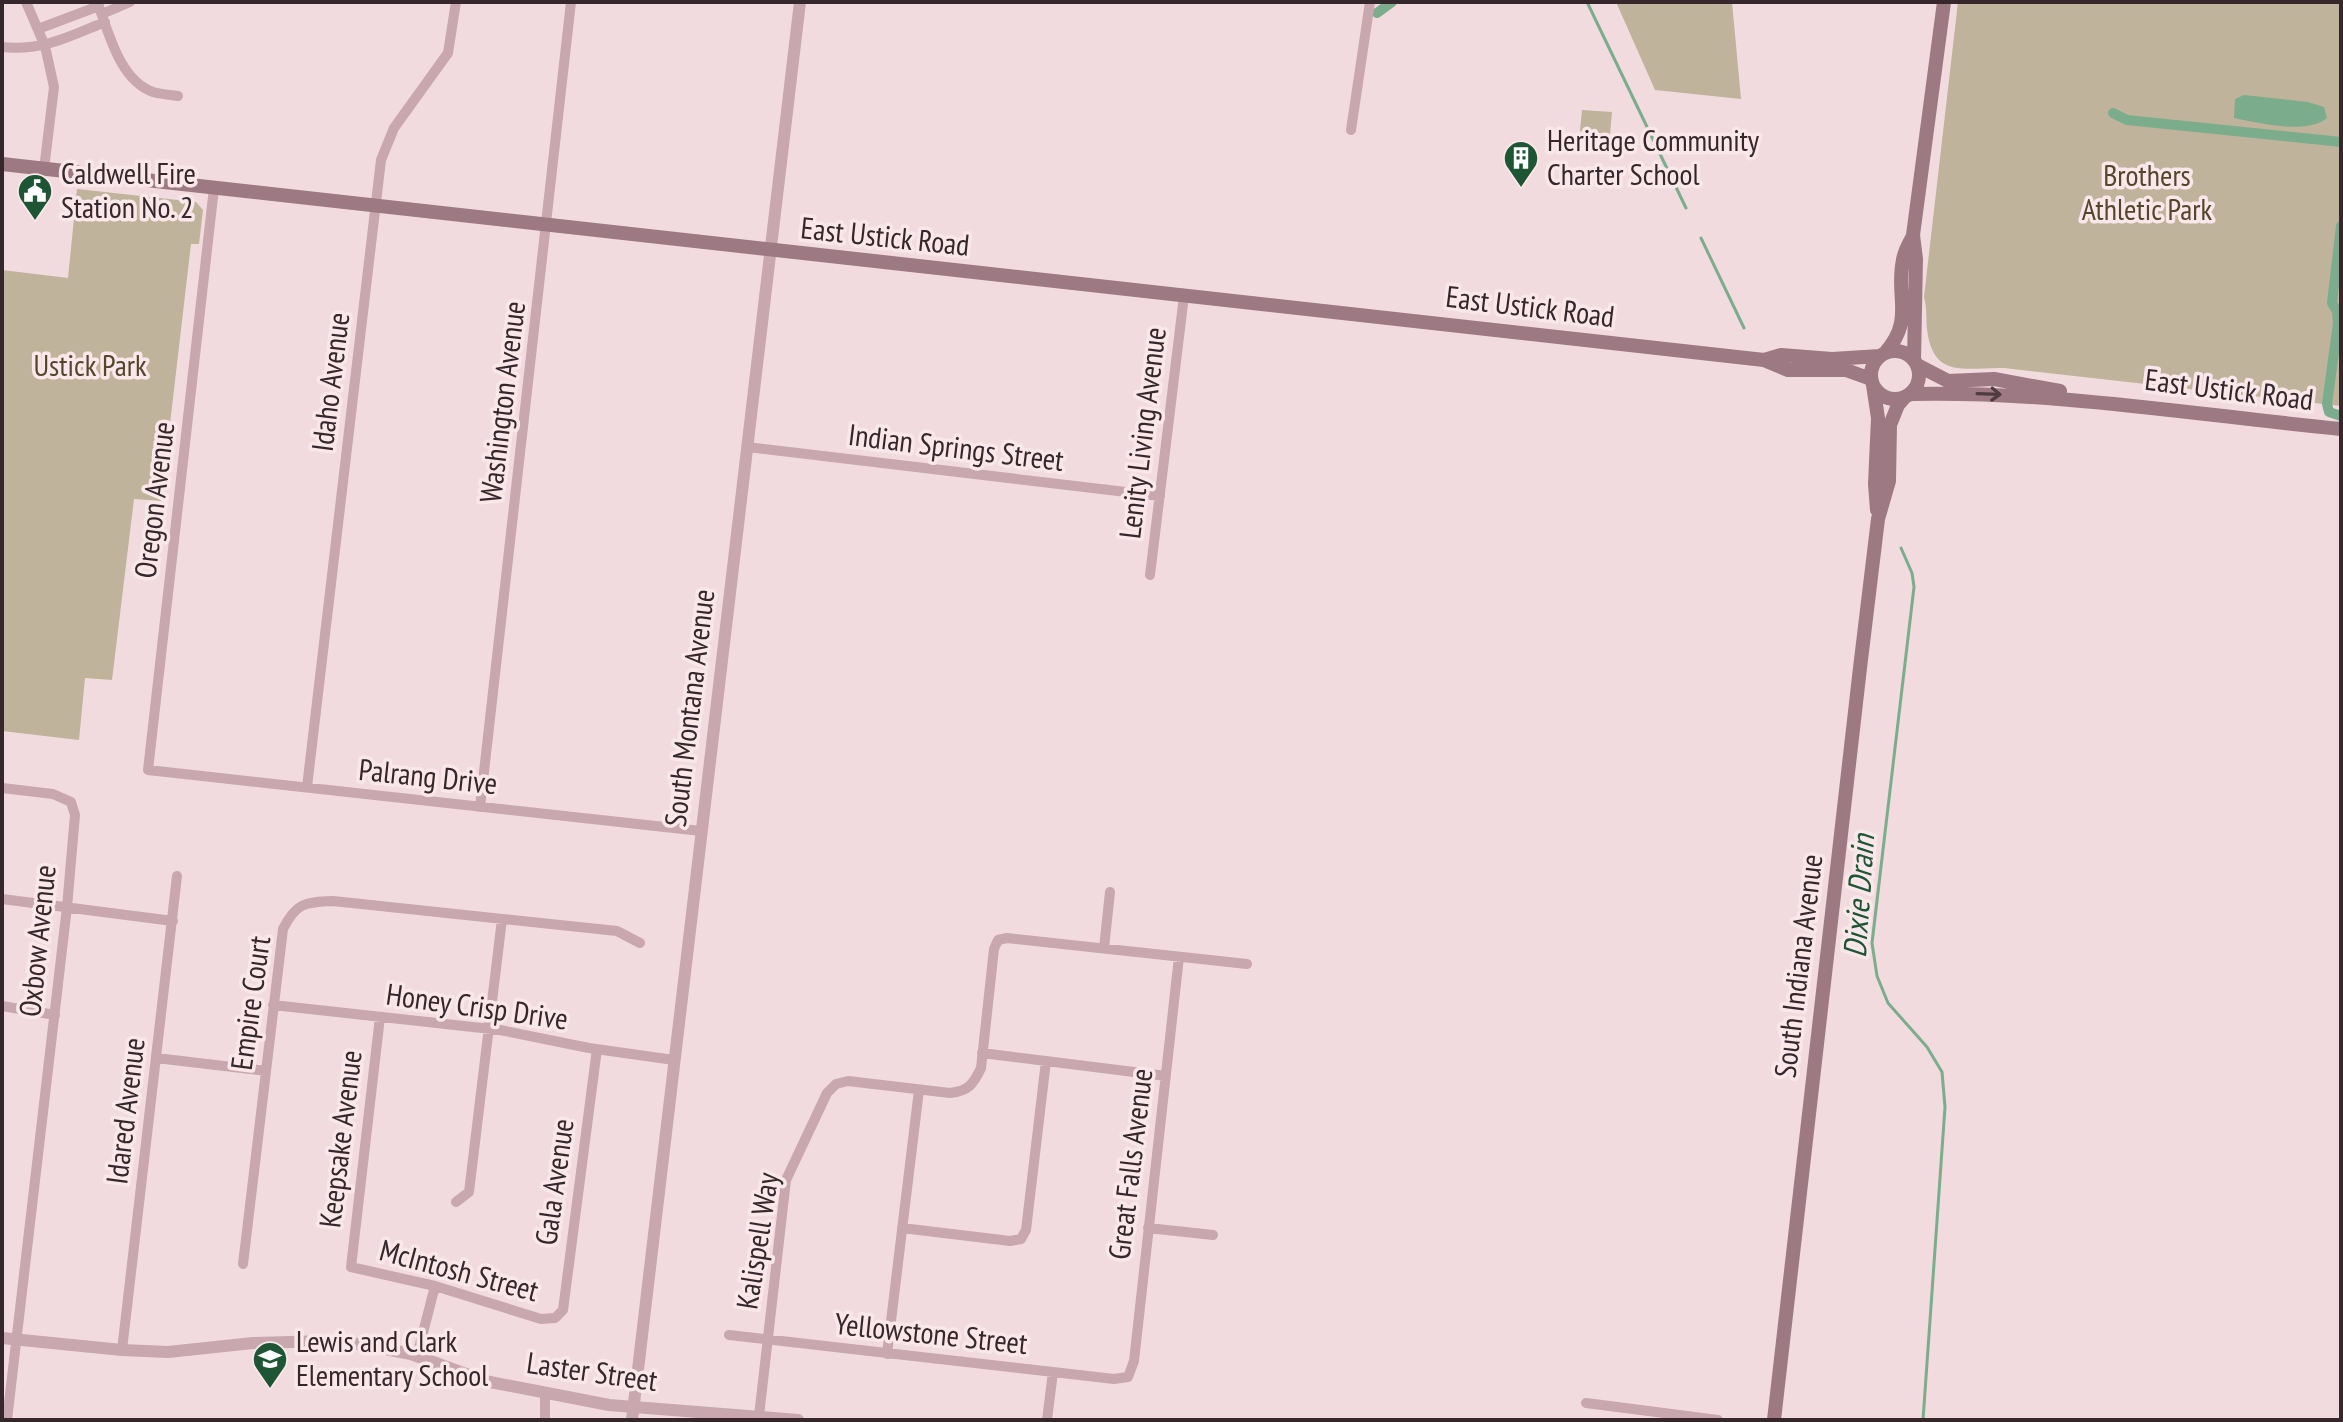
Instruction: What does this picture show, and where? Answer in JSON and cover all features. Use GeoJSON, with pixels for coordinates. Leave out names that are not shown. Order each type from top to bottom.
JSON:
{"type":"FeatureCollection","features":[{"type":"Feature","properties":{"kind":"main road"},"geometry":{"type":"LineString","coordinates":[[1913,235],[1903,258],[1901,329],[1896,340],[1873,366],[1872,382],[1887,397],[1908,395],[1918,383],[1913,235],[1944,2]]}},
{"type":"Feature","properties":{"kind":"main road","name":"East Ustick Road"},"geometry":{"type":"LineString","coordinates":[[2,164],[1764,360],[1788,370],[1846,370],[1872,382]]}},
{"type":"Feature","properties":{"kind":"main road"},"geometry":{"type":"LineString","coordinates":[[1882,354],[1904,352],[1916,362]]}},
{"type":"Feature","properties":{"kind":"main road","name":"East Ustick Road"},"geometry":{"type":"LineString","coordinates":[[1764,360],[1781,355],[1832,359],[1882,354]]}},
{"type":"Feature","properties":{"kind":"main road","name":"East Ustick Road"},"geometry":{"type":"LineString","coordinates":[[1916,362],[1948,381],[1994,379],[2021,382],[2111,403]]}},
{"type":"Feature","properties":{"kind":"main road","name":"South Indiana Avenue"},"geometry":{"type":"LineString","coordinates":[[1872,382],[1878,418],[1875,484],[1878,519]]}},
{"type":"Feature","properties":{"kind":"main road","name":"East Ustick Road"},"geometry":{"type":"LineString","coordinates":[[1908,395],[2016,395],[2341,429]]}},
{"type":"Feature","properties":{"kind":"main road","name":"South Indiana Avenue"},"geometry":{"type":"LineString","coordinates":[[1774,1420],[1878,519],[1889,481],[1890,425],[1898,405],[1908,395]]}},
{"type":"Feature","properties":{"kind":"street"},"geometry":{"type":"LineString","coordinates":[[26,2],[45,46],[54,87],[44,169]]}},
{"type":"Feature","properties":{"kind":"street"},"geometry":{"type":"LineString","coordinates":[[38,29],[130,2]]}},
{"type":"Feature","properties":{"kind":"street","name":"Idaho Avenue"},"geometry":{"type":"LineString","coordinates":[[307,787],[381,160],[394,128],[448,53],[456,2]]}},
{"type":"Feature","properties":{"kind":"street","name":"Washington Avenue"},"geometry":{"type":"LineString","coordinates":[[480,807],[571,2]]}},
{"type":"Feature","properties":{"kind":"street","name":"South Montana Avenue"},"geometry":{"type":"LineString","coordinates":[[632,1420],[800,2]]}},
{"type":"Feature","properties":{"kind":"street"},"geometry":{"type":"LineString","coordinates":[[1351,130],[1370,2]]}},
{"type":"Feature","properties":{"kind":"street"},"geometry":{"type":"LineString","coordinates":[[2,47],[26,49],[45,46],[101,12]]}},
{"type":"Feature","properties":{"kind":"street"},"geometry":{"type":"LineString","coordinates":[[101,12],[122,65],[136,82],[151,91],[178,96]]}},
{"type":"Feature","properties":{"kind":"street","name":"Oregon Avenue"},"geometry":{"type":"LineString","coordinates":[[148,770],[214,188]]}},
{"type":"Feature","properties":{"kind":"street","name":"Lenity Living Avenue"},"geometry":{"type":"LineString","coordinates":[[1150,575],[1184,296]]}},
{"type":"Feature","properties":{"kind":"street","name":"Indian Springs Street"},"geometry":{"type":"LineString","coordinates":[[747,447],[1160,496]]}},
{"type":"Feature","properties":{"kind":"street","name":"Palrang Drive"},"geometry":{"type":"LineString","coordinates":[[148,770],[701,831]]}},
{"type":"Feature","properties":{"kind":"street","name":"Oxbow Avenue"},"geometry":{"type":"LineString","coordinates":[[2,788],[53,794],[71,802],[75,815],[55,1015],[7,1420]]}},
{"type":"Feature","properties":{"kind":"street","name":"Idared Avenue"},"geometry":{"type":"LineString","coordinates":[[122,1350],[177,876]]}},
{"type":"Feature","properties":{"kind":"street"},"geometry":{"type":"LineString","coordinates":[[1104,948],[1110,892]]}},
{"type":"Feature","properties":{"kind":"street"},"geometry":{"type":"LineString","coordinates":[[2,899],[173,921]]}},
{"type":"Feature","properties":{"kind":"street","name":"Empire Court"},"geometry":{"type":"LineString","coordinates":[[243,1264],[283,929],[290,914],[306,902],[333,901],[617,931],[640,943]]}},
{"type":"Feature","properties":{"kind":"street"},"geometry":{"type":"LineString","coordinates":[[456,1202],[469,1192],[502,919]]}},
{"type":"Feature","properties":{"kind":"street"},"geometry":{"type":"LineString","coordinates":[[887,1354],[919,1090],[964,1092],[974,1083],[981,1068],[994,949],[998,940],[1007,938],[1247,964]]}},
{"type":"Feature","properties":{"kind":"street","name":"Great Falls Avenue"},"geometry":{"type":"LineString","coordinates":[[1128,1377],[1134,1361],[1179,957]]}},
{"type":"Feature","properties":{"kind":"street","name":"Honey Crisp Drive"},"geometry":{"type":"LineString","coordinates":[[273,1005],[488,1029],[674,1060]]}},
{"type":"Feature","properties":{"kind":"street"},"geometry":{"type":"LineString","coordinates":[[2,1006],[55,1015]]}},
{"type":"Feature","properties":{"kind":"street","name":"Keepsake Avenue"},"geometry":{"type":"LineString","coordinates":[[351,1267],[380,1017]]}},
{"type":"Feature","properties":{"kind":"street","name":"Gala Avenue"},"geometry":{"type":"LineString","coordinates":[[555,1318],[563,1310],[597,1049]]}},
{"type":"Feature","properties":{"kind":"street"},"geometry":{"type":"LineString","coordinates":[[982,1053],[1166,1076]]}},
{"type":"Feature","properties":{"kind":"street"},"geometry":{"type":"LineString","coordinates":[[156,1058],[266,1071]]}},
{"type":"Feature","properties":{"kind":"street"},"geometry":{"type":"LineString","coordinates":[[902,1228],[1010,1241],[1021,1239],[1026,1230],[1046,1061]]}},
{"type":"Feature","properties":{"kind":"street","name":"Kalispell Way"},"geometry":{"type":"LineString","coordinates":[[759,1416],[786,1180],[827,1093],[836,1084],[848,1081],[919,1090]]}},
{"type":"Feature","properties":{"kind":"street"},"geometry":{"type":"LineString","coordinates":[[1148,1228],[1213,1235]]}},
{"type":"Feature","properties":{"kind":"street","name":"McIntosh Street"},"geometry":{"type":"LineString","coordinates":[[351,1267],[435,1286],[541,1319],[555,1318]]}},
{"type":"Feature","properties":{"kind":"street"},"geometry":{"type":"LineString","coordinates":[[417,1356],[435,1286]]}},
{"type":"Feature","properties":{"kind":"street","name":"Yellowstone Street"},"geometry":{"type":"LineString","coordinates":[[729,1335],[1114,1379],[1128,1377]]}},
{"type":"Feature","properties":{"kind":"street","name":"Laster Street"},"geometry":{"type":"LineString","coordinates":[[2,1338],[168,1352],[253,1343],[328,1341],[360,1344],[417,1356],[485,1381],[545,1394],[609,1405],[798,1420]]}},
{"type":"Feature","properties":{"kind":"street"},"geometry":{"type":"LineString","coordinates":[[1047,1420],[1053,1372]]}},
{"type":"Feature","properties":{"kind":"street"},"geometry":{"type":"LineString","coordinates":[[545,1394],[545,1420]]}},
{"type":"Feature","properties":{"kind":"street"},"geometry":{"type":"LineString","coordinates":[[1586,1403],[1718,1420]]}},
{"type":"Feature","properties":{"kind":"green space"},"geometry":{"type":"Polygon","coordinates":[[[1616,2],[1732,2],[1741,99],[1655,90],[1616,2]]]}},
{"type":"Feature","properties":{"kind":"green space","name":"Brothers Athletic Park"},"geometry":{"type":"Polygon","coordinates":[[[1958,2],[2341,2],[2341,406],[2004,368],[1964,369],[1944,363],[1936,356],[1930,345],[1924,297],[1958,2]]]}},
{"type":"Feature","properties":{"kind":"green space"},"geometry":{"type":"Polygon","coordinates":[[[1582,110],[1612,112],[1610,135],[1580,131],[1582,110]]]}},
{"type":"Feature","properties":{"kind":"green space","name":"Ustick Park"},"geometry":{"type":"Polygon","coordinates":[[[77,189],[196,202],[203,210],[199,244],[191,244],[161,501],[134,499],[112,680],[85,678],[79,740],[2,731],[2,270],[68,278],[77,189]]]}},
{"type":"Feature","properties":{"kind":"shaded area"},"geometry":{"type":"Polygon","coordinates":[[[2244,95],[2308,102],[2324,107],[2327,118],[2295,127],[2234,118],[2235,99],[2244,95]]]}},
{"type":"Feature","properties":{"kind":"waterway"},"geometry":{"type":"LineString","coordinates":[[1377,13],[1392,2]]}},
{"type":"Feature","properties":{"kind":"waterway","name":"Dixie Drain"},"geometry":{"type":"LineString","coordinates":[[1587,2],[1686,208]]}},
{"type":"Feature","properties":{"kind":"waterway"},"geometry":{"type":"LineString","coordinates":[[2113,113],[2127,120],[2341,142]]}},
{"type":"Feature","properties":{"kind":"waterway"},"geometry":{"type":"LineString","coordinates":[[2341,226],[2332,303],[2337,311],[2338,323],[2327,404],[2329,412],[2341,416]]}},
{"type":"Feature","properties":{"kind":"waterway","name":"Dixie Drain"},"geometry":{"type":"LineString","coordinates":[[1701,238],[1744,328]]}},
{"type":"Feature","properties":{"kind":"waterway","name":"Dixie Drain"},"geometry":{"type":"LineString","coordinates":[[1901,548],[1912,573],[1914,587],[1872,943],[1877,976],[1888,1003],[1927,1047],[1942,1072],[1945,1107],[1923,1420]]}},
{"type":"Feature","properties":{"kind":"place","name":"Heritage Community Charter School"},"geometry":{"type":"Point","coordinates":[1521,189]}},
{"type":"Feature","properties":{"kind":"place","name":"Caldwell Fire Station No. 2"},"geometry":{"type":"Point","coordinates":[35,222]}},
{"type":"Feature","properties":{"kind":"place","name":"Lewis and Clark Elementary School"},"geometry":{"type":"Point","coordinates":[270,1390]}}]}
